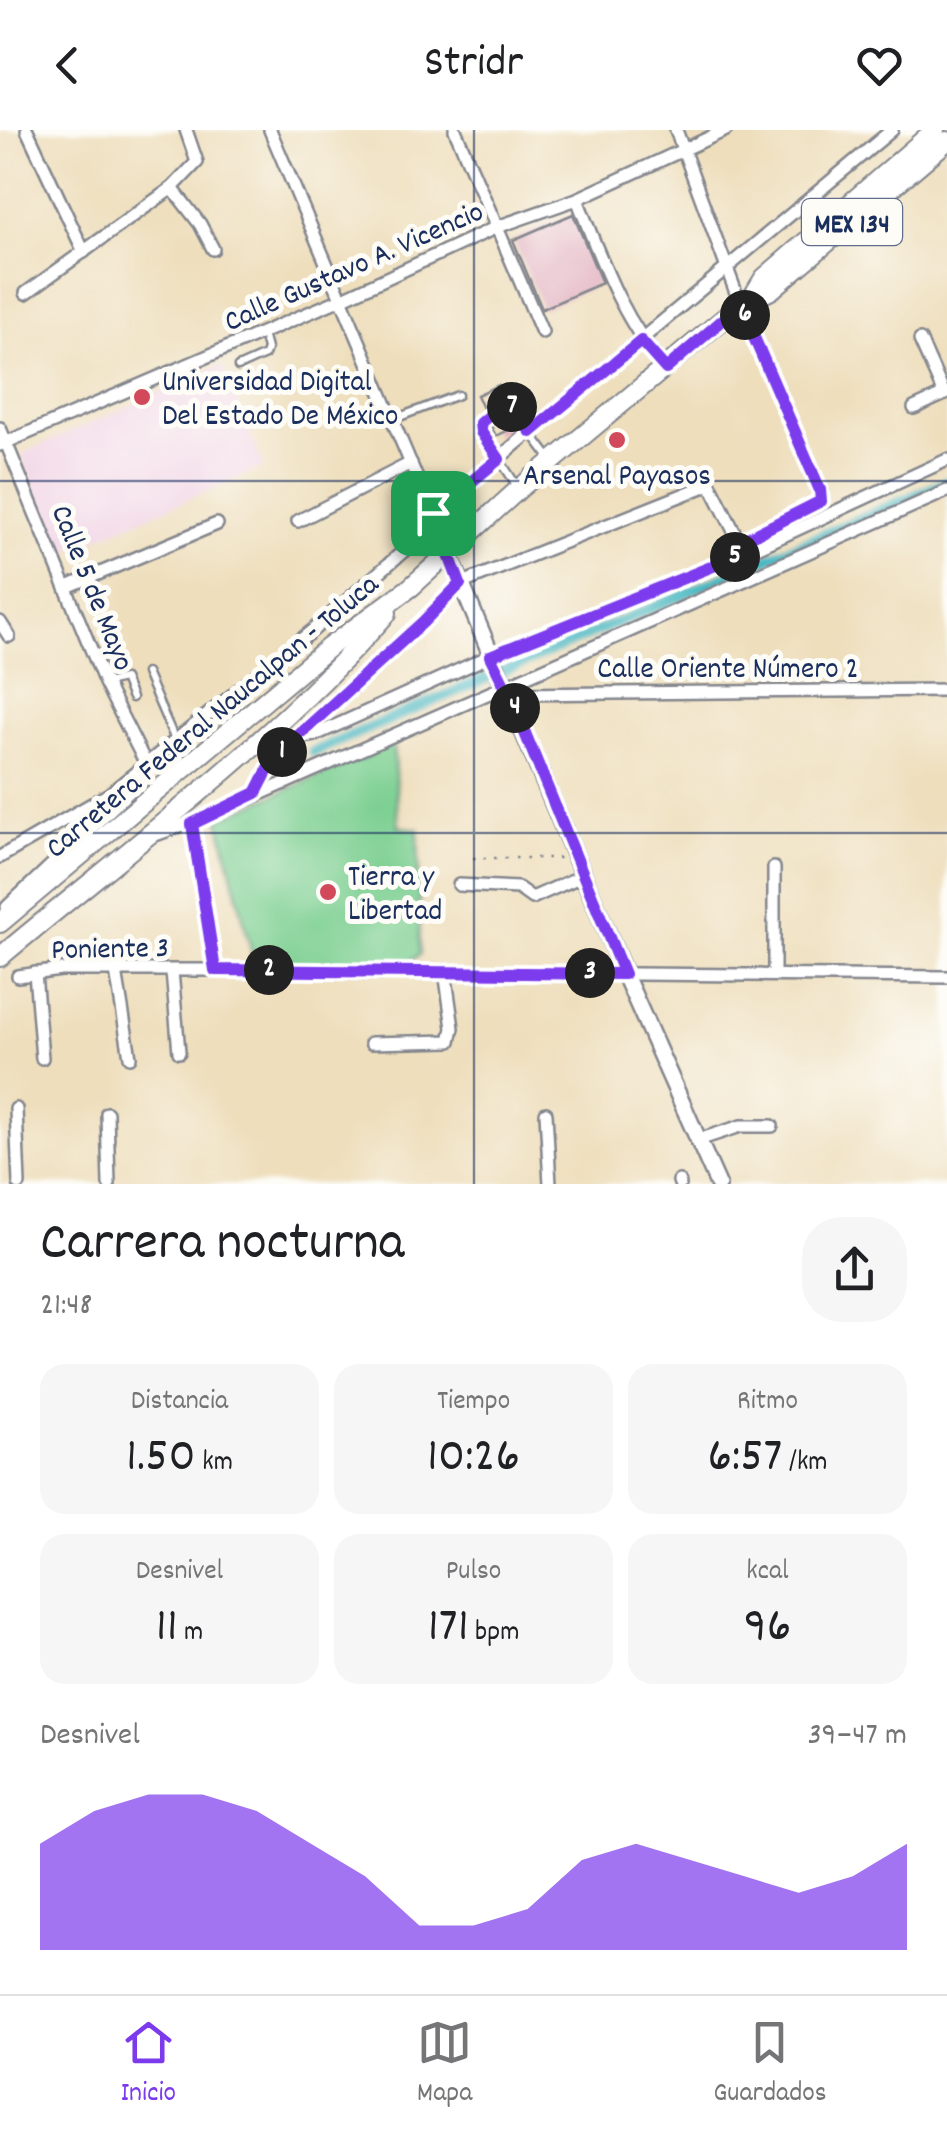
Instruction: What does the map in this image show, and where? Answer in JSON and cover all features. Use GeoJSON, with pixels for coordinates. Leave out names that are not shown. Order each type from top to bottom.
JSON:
{"type":"FeatureCollection","features":[{"type":"Feature","properties":{"kind":"main road","name":"Carretera Federal Naucalpan - Toluca"},"geometry":{"type":"LineString","coordinates":[[0,923],[328,647],[449,554],[519,489],[747,300],[764,278],[935,130]]}},
{"type":"Feature","properties":{"kind":"main road","name":"Carretera Federal Naucalpan - Toluca"},"geometry":{"type":"LineString","coordinates":[[747,300],[771,290],[947,142]]}},
{"type":"Feature","properties":{"kind":"main road","name":"Carretera Federal Naucalpan - Toluca"},"geometry":{"type":"LineString","coordinates":[[0,957],[344,663],[410,586]]}},
{"type":"Feature","properties":{"kind":"street"},"geometry":{"type":"LineString","coordinates":[[27,130],[84,252]]}},
{"type":"Feature","properties":{"kind":"street"},"geometry":{"type":"LineString","coordinates":[[26,293],[172,188],[197,162],[186,130]]}},
{"type":"Feature","properties":{"kind":"street"},"geometry":{"type":"LineString","coordinates":[[270,130],[624,974],[718,1184]]}},
{"type":"Feature","properties":{"kind":"street"},"geometry":{"type":"LineString","coordinates":[[454,130],[542,332]]}},
{"type":"Feature","properties":{"kind":"street"},"geometry":{"type":"LineString","coordinates":[[132,846],[166,830],[192,824],[499,676],[743,547],[821,501],[822,493],[747,300],[727,269],[676,130]]}},
{"type":"Feature","properties":{"kind":"street","name":"Calle Gustavo A. Vicencio"},"geometry":{"type":"LineString","coordinates":[[3,444],[341,299],[497,227],[577,199],[726,130]]}},
{"type":"Feature","properties":{"kind":"street"},"geometry":{"type":"LineString","coordinates":[[4,850],[108,794],[176,741],[362,590],[499,459],[892,130]]}},
{"type":"Feature","properties":{"kind":"street"},"geometry":{"type":"LineString","coordinates":[[172,188],[200,224],[213,249]]}},
{"type":"Feature","properties":{"kind":"street"},"geometry":{"type":"LineString","coordinates":[[577,199],[605,269],[641,341],[666,369]]}},
{"type":"Feature","properties":{"kind":"street"},"geometry":{"type":"LineString","coordinates":[[914,408],[945,394],[920,340]]}},
{"type":"Feature","properties":{"kind":"street","name":"Calle 5 de Mayo"},"geometry":{"type":"LineString","coordinates":[[0,428],[3,444],[105,683],[146,764]]}},
{"type":"Feature","properties":{"kind":"street"},"geometry":{"type":"LineString","coordinates":[[743,547],[947,460]]}},
{"type":"Feature","properties":{"kind":"street"},"geometry":{"type":"LineString","coordinates":[[298,521],[411,463]]}},
{"type":"Feature","properties":{"kind":"street"},"geometry":{"type":"LineString","coordinates":[[256,793],[270,766],[296,738],[460,584],[708,481],[743,547]]}},
{"type":"Feature","properties":{"kind":"street"},"geometry":{"type":"LineString","coordinates":[[296,738],[499,676],[947,491]]}},
{"type":"Feature","properties":{"kind":"street"},"geometry":{"type":"LineString","coordinates":[[67,587],[217,524]]}},
{"type":"Feature","properties":{"kind":"street"},"geometry":{"type":"LineString","coordinates":[[0,622],[9,636]]}},
{"type":"Feature","properties":{"kind":"street","name":"Calle Oriente Número 2"},"geometry":{"type":"LineString","coordinates":[[499,676],[947,690]]}},
{"type":"Feature","properties":{"kind":"street"},"geometry":{"type":"LineString","coordinates":[[4,909],[131,790],[146,764]]}},
{"type":"Feature","properties":{"kind":"street"},"geometry":{"type":"LineString","coordinates":[[192,824],[215,970]]}},
{"type":"Feature","properties":{"kind":"street"},"geometry":{"type":"LineString","coordinates":[[774,868],[774,975]]}},
{"type":"Feature","properties":{"kind":"street"},"geometry":{"type":"LineString","coordinates":[[459,885],[518,888],[532,898],[584,875]]}},
{"type":"Feature","properties":{"kind":"street"},"geometry":{"type":"LineString","coordinates":[[4,909],[37,894]]}},
{"type":"Feature","properties":{"kind":"street","name":"Poniente 3"},"geometry":{"type":"LineString","coordinates":[[18,976],[60,970],[215,970],[947,977]]}},
{"type":"Feature","properties":{"kind":"street"},"geometry":{"type":"LineString","coordinates":[[116,971],[130,1057]]}},
{"type":"Feature","properties":{"kind":"street"},"geometry":{"type":"LineString","coordinates":[[172,971],[179,1052]]}},
{"type":"Feature","properties":{"kind":"street"},"geometry":{"type":"LineString","coordinates":[[371,1043],[450,1041],[453,1028],[445,971]]}},
{"type":"Feature","properties":{"kind":"street"},"geometry":{"type":"LineString","coordinates":[[34,974],[42,1058]]}},
{"type":"Feature","properties":{"kind":"street"},"geometry":{"type":"LineString","coordinates":[[16,1109],[19,1184]]}},
{"type":"Feature","properties":{"kind":"street"},"geometry":{"type":"LineString","coordinates":[[546,1113],[550,1184]]}},
{"type":"Feature","properties":{"kind":"street"},"geometry":{"type":"LineString","coordinates":[[107,1114],[109,1184]]}},
{"type":"Feature","properties":{"kind":"street"},"geometry":{"type":"LineString","coordinates":[[698,1140],[741,1126],[772,1126]]}},
{"type":"Feature","properties":{"kind":"lane"},"geometry":{"type":"LineString","coordinates":[[238,367],[266,355],[262,333]]}},
{"type":"Feature","properties":{"kind":"lane"},"geometry":{"type":"LineString","coordinates":[[393,420],[458,395]]}},
{"type":"Feature","properties":{"kind":"lane"},"geometry":{"type":"LineString","coordinates":[[519,489],[480,430],[480,423],[490,414],[510,405],[554,463]]}},
{"type":"Feature","properties":{"kind":"lane"},"geometry":{"type":"LineString","coordinates":[[146,673],[176,741]]}},
{"type":"Feature","properties":{"kind":"lane"},"geometry":{"type":"LineString","coordinates":[[105,683],[124,679],[132,698]]}},
{"type":"Feature","properties":{"kind":"path"},"geometry":{"type":"LineString","coordinates":[[473,858],[576,858]]}},
{"type":"Feature","properties":{"kind":"shaded area"},"geometry":{"type":"Polygon","coordinates":[[[222,365],[264,467],[59,554],[21,454],[222,365]]]}},
{"type":"Feature","properties":{"kind":"green space","name":"Tierra y Libertad"},"geometry":{"type":"Polygon","coordinates":[[[393,744],[399,827],[418,829],[420,954],[398,970],[255,966],[219,819],[393,744]]]}},
{"type":"Feature","properties":{"kind":"building"},"geometry":{"type":"Polygon","coordinates":[[[573,214],[602,283],[542,309],[513,240],[573,214]]]}},
{"type":"Feature","properties":{"kind":"building"},"geometry":{"type":"Polygon","coordinates":[[[499,385],[506,399],[494,402],[484,411],[477,395],[499,385]]]}},
{"type":"Feature","properties":{"kind":"building"},"geometry":{"type":"Polygon","coordinates":[[[507,413],[517,426],[496,436],[490,424],[507,413]]]}},
{"type":"Feature","properties":{"kind":"waterway"},"geometry":{"type":"LineString","coordinates":[[313,752],[947,482]]}},
{"type":"Feature","properties":{"kind":"place","name":"Universidad Digital Del Estado De México"},"geometry":{"type":"Point","coordinates":[142,397]}},
{"type":"Feature","properties":{"kind":"place","name":"Arsenal Payasos"},"geometry":{"type":"Point","coordinates":[617,440]}},
{"type":"Feature","properties":{"kind":"place","name":"Tierra y Libertad"},"geometry":{"type":"Point","coordinates":[328,892]}},
{"type":"Feature","properties":{"kind":"route"},"geometry":{"type":"LineString","coordinates":[[740,305],[822,497],[816,505],[738,543],[748,552],[490,656],[624,974],[215,970],[192,824],[256,793],[270,766],[287,746],[460,584],[433,513],[499,459],[479,427],[498,408],[510,405],[531,432],[641,341],[666,369],[740,305]]}}]}
